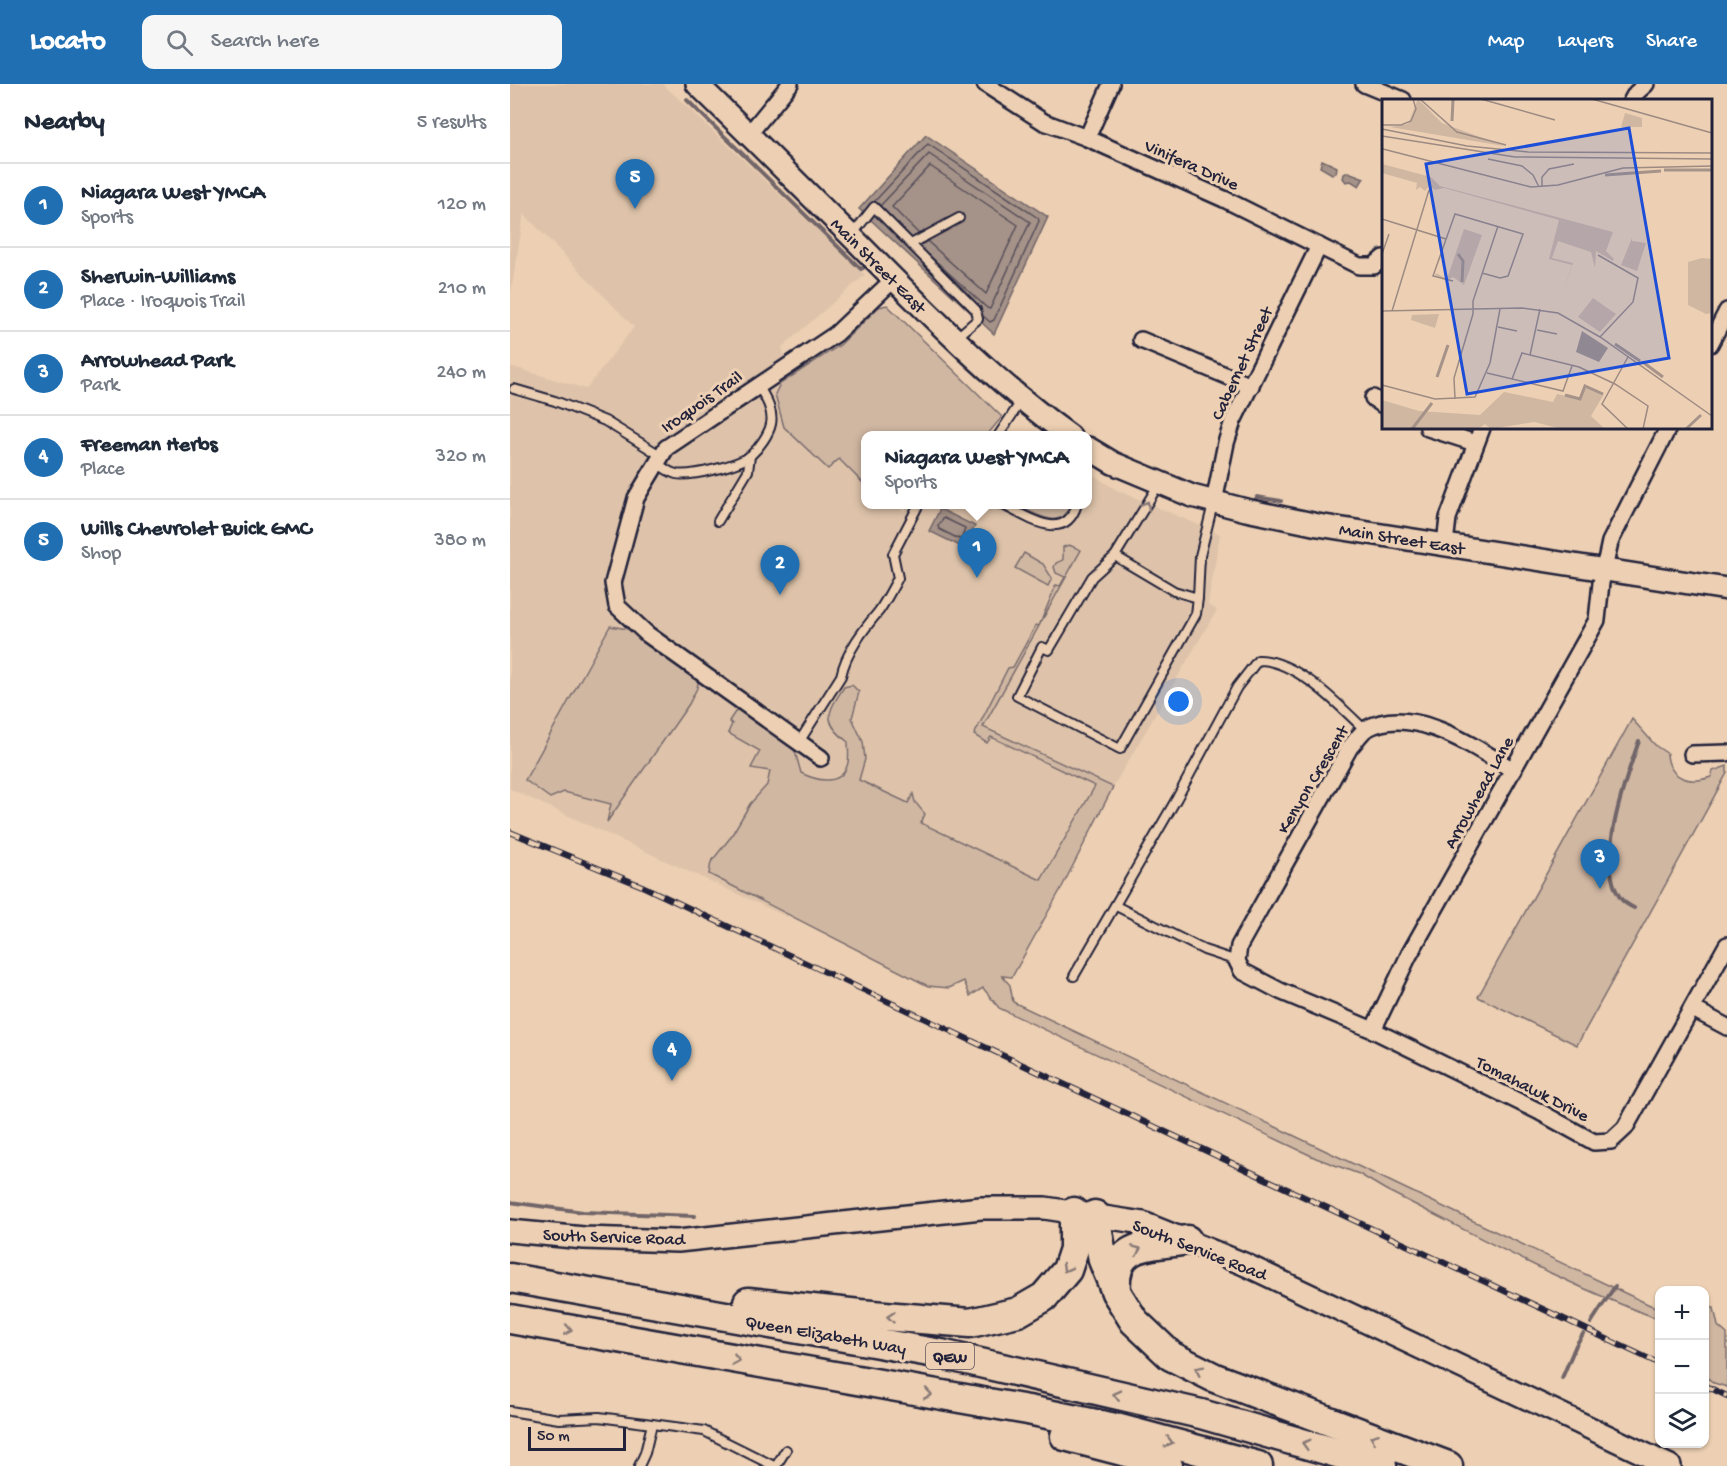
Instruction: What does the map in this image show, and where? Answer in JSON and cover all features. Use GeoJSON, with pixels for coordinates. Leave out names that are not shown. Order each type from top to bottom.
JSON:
{"type":"FeatureCollection","features":[{"type":"Feature","properties":{"kind":"highway"},"geometry":{"type":"LineString","coordinates":[[510,1277],[860,1314],[970,1323],[1018,1312],[1044,1297],[1067,1270],[1084,1213]]}},
{"type":"Feature","properties":{"kind":"highway"},"geometry":{"type":"LineString","coordinates":[[1084,1213],[1116,1292],[1134,1321],[1171,1356],[1215,1378],[1448,1466]]}},
{"type":"Feature","properties":{"kind":"highway"},"geometry":{"type":"LineString","coordinates":[[1116,1292],[1118,1266],[1126,1254],[1149,1245],[1187,1240]]}},
{"type":"Feature","properties":{"kind":"highway","name":"Queen Elizabeth Way"},"geometry":{"type":"LineString","coordinates":[[510,1277],[941,1354],[1201,1414],[1382,1466]]}},
{"type":"Feature","properties":{"kind":"highway","name":"QEW"},"geometry":{"type":"LineString","coordinates":[[510,1319],[1028,1410],[1120,1429],[1258,1466]]}},
{"type":"Feature","properties":{"kind":"highway"},"geometry":{"type":"LineString","coordinates":[[968,1401],[1010,1421],[1130,1453],[1168,1466]]}},
{"type":"Feature","properties":{"kind":"street","name":"Main Street East"},"geometry":{"type":"LineString","coordinates":[[698,84],[955,339],[1022,400],[1065,431]]}},
{"type":"Feature","properties":{"kind":"street"},"geometry":{"type":"LineString","coordinates":[[749,134],[790,84]]}},
{"type":"Feature","properties":{"kind":"street","name":"Vinifera Drive"},"geometry":{"type":"LineString","coordinates":[[985,84],[1044,122],[1087,138],[1224,199],[1359,266],[1374,266],[1382,259]]}},
{"type":"Feature","properties":{"kind":"street"},"geometry":{"type":"LineString","coordinates":[[1087,138],[1111,84]]}},
{"type":"Feature","properties":{"kind":"street"},"geometry":{"type":"LineString","coordinates":[[1364,84],[1401,99]]}},
{"type":"Feature","properties":{"kind":"street"},"geometry":{"type":"LineString","coordinates":[[1633,99],[1646,84]]}},
{"type":"Feature","properties":{"kind":"street","name":"Cabernet Street"},"geometry":{"type":"LineString","coordinates":[[1214,502],[1233,421],[1319,246]]}},
{"type":"Feature","properties":{"kind":"street","name":"Iroquois Trail"},"geometry":{"type":"LineString","coordinates":[[821,758],[648,634],[617,606],[614,583],[636,498],[666,448],[836,334],[893,280]]}},
{"type":"Feature","properties":{"kind":"street"},"geometry":{"type":"LineString","coordinates":[[1712,340],[1727,311]]}},
{"type":"Feature","properties":{"kind":"street"},"geometry":{"type":"LineString","coordinates":[[1141,340],[1251,386]]}},
{"type":"Feature","properties":{"kind":"street"},"geometry":{"type":"LineString","coordinates":[[1431,429],[1475,443]]}},
{"type":"Feature","properties":{"kind":"street"},"geometry":{"type":"LineString","coordinates":[[1444,544],[1448,518],[1482,429]]}},
{"type":"Feature","properties":{"kind":"street","name":"Arrowhead Lane"},"geometry":{"type":"LineString","coordinates":[[1373,1030],[1409,955],[1597,620],[1610,542],[1667,429]]}},
{"type":"Feature","properties":{"kind":"street","name":"Main Street East"},"geometry":{"type":"LineString","coordinates":[[1092,450],[1113,463],[1192,496],[1308,523],[1727,590]]}},
{"type":"Feature","properties":{"kind":"street","name":"Kenyon Crescent"},"geometry":{"type":"LineString","coordinates":[[1237,961],[1239,946],[1301,833],[1350,747],[1365,730],[1395,720],[1414,723],[1463,740],[1513,770]]}},
{"type":"Feature","properties":{"kind":"street"},"geometry":{"type":"LineString","coordinates":[[1692,754],[1727,753]]}},
{"type":"Feature","properties":{"kind":"street","name":"Tomahawk Drive"},"geometry":{"type":"LineString","coordinates":[[1237,961],[1242,971],[1280,991],[1373,1030],[1538,1111],[1594,1142],[1611,1141],[1625,1128],[1727,945]]}},
{"type":"Feature","properties":{"kind":"street"},"geometry":{"type":"LineString","coordinates":[[1693,1008],[1727,1027]]}},
{"type":"Feature","properties":{"kind":"street","name":"South Service Road"},"geometry":{"type":"LineString","coordinates":[[510,1230],[584,1238],[678,1241],[981,1208],[1045,1208],[1143,1223],[1244,1264],[1329,1303],[1670,1466]]}},
{"type":"Feature","properties":{"kind":"lane"},"geometry":{"type":"LineString","coordinates":[[851,236],[874,207],[976,310],[978,319],[955,339]]}},
{"type":"Feature","properties":{"kind":"lane"},"geometry":{"type":"LineString","coordinates":[[911,244],[959,218]]}},
{"type":"Feature","properties":{"kind":"lane"},"geometry":{"type":"LineString","coordinates":[[514,389],[555,401],[605,421],[658,458],[670,472],[683,474],[728,465],[750,456],[763,440],[771,423],[770,406],[758,385]]}},
{"type":"Feature","properties":{"kind":"lane"},"geometry":{"type":"LineString","coordinates":[[1001,431],[1022,400]]}},
{"type":"Feature","properties":{"kind":"lane"},"geometry":{"type":"LineString","coordinates":[[718,521],[748,471],[750,456]]}},
{"type":"Feature","properties":{"kind":"lane"},"geometry":{"type":"LineString","coordinates":[[1160,483],[1115,556],[1091,579],[1049,650],[1042,646],[1017,696],[1120,749],[1196,614],[1200,556],[1214,502]]}},
{"type":"Feature","properties":{"kind":"lane"},"geometry":{"type":"LineString","coordinates":[[800,742],[841,676],[843,666],[851,651],[873,616],[879,611],[898,578],[893,554],[917,509]]}},
{"type":"Feature","properties":{"kind":"lane"},"geometry":{"type":"LineString","coordinates":[[1011,509],[1045,525],[1057,526],[1065,524],[1072,517],[1075,509]]}},
{"type":"Feature","properties":{"kind":"lane"},"geometry":{"type":"LineString","coordinates":[[1115,556],[1174,591],[1198,598]]}},
{"type":"Feature","properties":{"kind":"lane"},"geometry":{"type":"LineString","coordinates":[[1074,976],[1116,906],[1237,687],[1258,660],[1269,660],[1280,664],[1318,686],[1365,730]]}},
{"type":"Feature","properties":{"kind":"lane"},"geometry":{"type":"LineString","coordinates":[[1116,906],[1204,950],[1237,961]]}},
{"type":"Feature","properties":{"kind":"lane"},"geometry":{"type":"LineString","coordinates":[[510,1411],[559,1419],[599,1417],[704,1431],[775,1466],[786,1450]]}},
{"type":"Feature","properties":{"kind":"lane"},"geometry":{"type":"LineString","coordinates":[[639,1466],[645,1453],[652,1424]]}},
{"type":"Feature","properties":{"kind":"shaded area"},"geometry":{"type":"Polygon","coordinates":[[[510,84],[663,84],[865,275],[782,347],[799,407],[861,469],[861,509],[901,509],[904,512],[906,509],[1092,509],[1092,474],[1117,490],[1220,534],[1208,605],[1217,610],[1113,787],[1058,894],[851,793],[787,917],[510,789],[510,366],[586,389],[634,327],[524,214],[510,298],[510,84]]]}},
{"type":"Feature","properties":{"kind":"shaded area"},"geometry":{"type":"Polygon","coordinates":[[[887,305],[1002,417],[990,431],[861,431],[861,481],[839,459],[828,469],[784,427],[775,394],[780,384],[840,345],[879,307],[887,305]]]}},
{"type":"Feature","properties":{"kind":"shaded area"},"geometry":{"type":"Polygon","coordinates":[[[1025,509],[1068,509],[1061,518],[1046,518],[1025,509]]]}},
{"type":"Feature","properties":{"kind":"shaded area"},"geometry":{"type":"Polygon","coordinates":[[[1069,545],[1081,550],[1039,625],[1056,585],[1060,586],[1065,577],[1056,573],[1054,567],[1056,563],[1063,560],[1063,547],[1069,545]]]}},
{"type":"Feature","properties":{"kind":"shaded area"},"geometry":{"type":"Polygon","coordinates":[[[1024,553],[1043,564],[1052,578],[1048,586],[1015,568],[1024,553]]]}},
{"type":"Feature","properties":{"kind":"shaded area"},"geometry":{"type":"Polygon","coordinates":[[[1036,625],[1039,626],[983,727],[1113,787],[1062,887],[1012,977],[1002,976],[1010,985],[1013,1002],[1655,1307],[1655,1318],[1555,1275],[1386,1190],[1359,1174],[1316,1158],[999,1008],[983,988],[970,996],[964,981],[949,988],[928,986],[709,874],[711,862],[730,838],[750,804],[767,785],[770,771],[751,768],[760,751],[728,733],[732,724],[729,721],[739,706],[793,744],[801,773],[813,778],[833,779],[844,773],[849,754],[848,742],[831,722],[831,710],[844,687],[852,685],[859,692],[852,718],[863,742],[865,759],[859,780],[908,803],[913,794],[915,802],[925,814],[921,823],[1041,880],[1095,786],[991,737],[987,743],[974,735],[1008,668],[1013,667],[1036,625]]]}},
{"type":"Feature","properties":{"kind":"shaded area"},"geometry":{"type":"Polygon","coordinates":[[[610,626],[628,629],[699,679],[689,704],[607,822],[611,804],[564,792],[550,798],[525,780],[610,626]]]}},
{"type":"Feature","properties":{"kind":"shaded area"},"geometry":{"type":"Polygon","coordinates":[[[1632,719],[1656,746],[1668,754],[1672,770],[1677,775],[1689,780],[1703,779],[1711,777],[1713,771],[1727,766],[1727,773],[1577,1045],[1478,997],[1632,719]]]}},
{"type":"Feature","properties":{"kind":"shaded area"},"geometry":{"type":"Polygon","coordinates":[[[1709,1306],[1714,1308],[1718,1326],[1727,1334],[1727,1387],[1709,1379],[1709,1306]]]}},
{"type":"Feature","properties":{"kind":"water"},"geometry":{"type":"Polygon","coordinates":[[[926,135],[1048,217],[994,334],[859,209],[926,135]]]}},
{"type":"Feature","properties":{"kind":"water"},"geometry":{"type":"Polygon","coordinates":[[[1322,160],[1337,167],[1336,173],[1332,174],[1320,167],[1322,160]]]}},
{"type":"Feature","properties":{"kind":"water"},"geometry":{"type":"Polygon","coordinates":[[[1348,172],[1364,178],[1359,186],[1351,181],[1346,182],[1343,178],[1348,172]]]}},
{"type":"Feature","properties":{"kind":"water"},"geometry":{"type":"Polygon","coordinates":[[[940,509],[975,526],[964,548],[929,531],[940,509]]]}},
{"type":"Feature","properties":{"kind":"waterway"},"geometry":{"type":"LineString","coordinates":[[687,100],[861,269],[863,268]]}},
{"type":"Feature","properties":{"kind":"waterway"},"geometry":{"type":"LineString","coordinates":[[1256,499],[1257,497],[1281,501]]}},
{"type":"Feature","properties":{"kind":"waterway"},"geometry":{"type":"LineString","coordinates":[[1634,908],[1622,900],[1614,885],[1611,845],[1620,799],[1639,741]]}},
{"type":"Feature","properties":{"kind":"waterway"},"geometry":{"type":"LineString","coordinates":[[510,1202],[583,1212],[695,1216]]}},
{"type":"Feature","properties":{"kind":"waterway"},"geometry":{"type":"LineString","coordinates":[[1591,1323],[1615,1286]]}},
{"type":"Feature","properties":{"kind":"waterway"},"geometry":{"type":"LineString","coordinates":[[1562,1378],[1583,1334]]}},
{"type":"Feature","properties":{"kind":"railway"},"geometry":{"type":"LineString","coordinates":[[510,832],[642,886],[1655,1362]]}},
{"type":"Feature","properties":{"kind":"railway"},"geometry":{"type":"LineString","coordinates":[[1709,1387],[1727,1396]]}},
{"type":"Feature","properties":{"kind":"place","name":"Wills Chevrolet Buick GMC"},"geometry":{"type":"Point","coordinates":[635,209]}},
{"type":"Feature","properties":{"kind":"place","name":"Niagara West YMCA"},"geometry":{"type":"Point","coordinates":[977,578]}},
{"type":"Feature","properties":{"kind":"place","name":"Sherwin-Williams"},"geometry":{"type":"Point","coordinates":[780,595]}},
{"type":"Feature","properties":{"kind":"place","name":"Arrowhead Park"},"geometry":{"type":"Point","coordinates":[1600,889]}},
{"type":"Feature","properties":{"kind":"place","name":"Freeman Herbs"},"geometry":{"type":"Point","coordinates":[672,1081]}}]}
